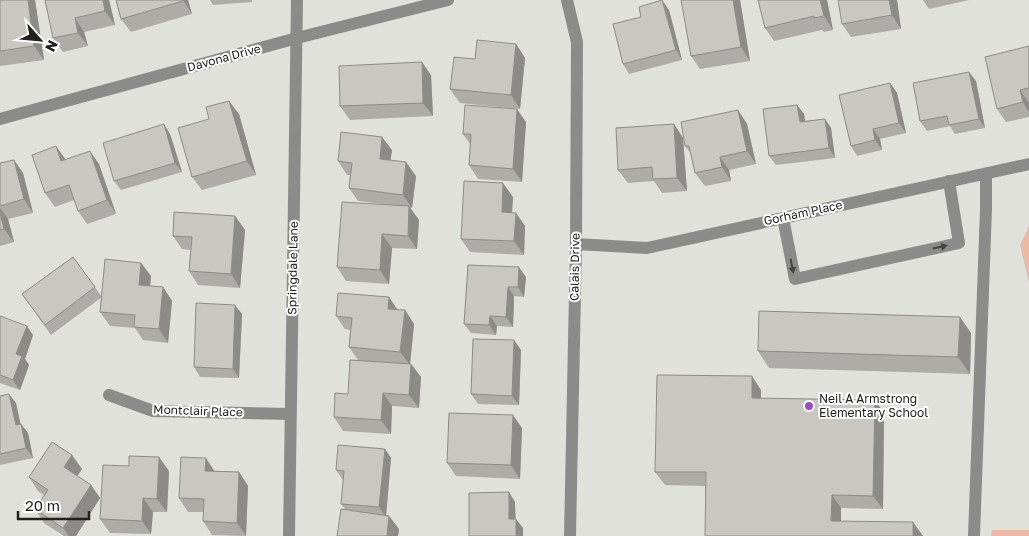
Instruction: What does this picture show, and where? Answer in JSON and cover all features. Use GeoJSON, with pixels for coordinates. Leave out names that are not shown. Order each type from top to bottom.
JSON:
{"type":"FeatureCollection","features":[{"type":"Feature","properties":{"kind":"street","name":"Springdale Lane"},"geometry":{"type":"LineString","coordinates":[[289,536],[297,0]]}},
{"type":"Feature","properties":{"kind":"street","name":"Davona Drive"},"geometry":{"type":"LineString","coordinates":[[0,119],[297,38],[448,0]]}},
{"type":"Feature","properties":{"kind":"street","name":"Calais Drive"},"geometry":{"type":"LineString","coordinates":[[567,0],[577,42],[576,244],[570,536]]}},
{"type":"Feature","properties":{"kind":"street","name":"Gorham Place"},"geometry":{"type":"LineString","coordinates":[[576,244],[647,248],[1029,164]]}},
{"type":"Feature","properties":{"kind":"street"},"geometry":{"type":"LineString","coordinates":[[974,536],[986,174]]}},
{"type":"Feature","properties":{"kind":"street"},"geometry":{"type":"LineString","coordinates":[[782,218],[795,279],[959,243],[949,182]]}},
{"type":"Feature","properties":{"kind":"street","name":"Montclair Place"},"geometry":{"type":"LineString","coordinates":[[109,395],[153,411],[290,414]]}},
{"type":"Feature","properties":{"kind":"shaded area"},"geometry":{"type":"Polygon","coordinates":[[[1029,226],[1029,283],[1020,245],[1029,226]]]}},
{"type":"Feature","properties":{"kind":"shaded area"},"geometry":{"type":"Polygon","coordinates":[[[992,530],[1029,530],[1029,536],[991,536],[992,530]]]}},
{"type":"Feature","properties":{"kind":"building"},"geometry":{"type":"Polygon","coordinates":[[[0,0],[28,0],[34,46],[0,51],[0,0]]]}},
{"type":"Feature","properties":{"kind":"building"},"geometry":{"type":"Polygon","coordinates":[[[45,0],[103,0],[105,11],[75,18],[78,33],[53,38],[45,0]]]}},
{"type":"Feature","properties":{"kind":"building"},"geometry":{"type":"Polygon","coordinates":[[[116,0],[183,0],[183,1],[121,19],[116,0]]]}},
{"type":"Feature","properties":{"kind":"building"},"geometry":{"type":"Polygon","coordinates":[[[662,0],[676,50],[623,64],[613,24],[641,17],[639,7],[662,0]]]}},
{"type":"Feature","properties":{"kind":"building"},"geometry":{"type":"Polygon","coordinates":[[[681,0],[733,0],[741,47],[691,56],[681,0]]]}},
{"type":"Feature","properties":{"kind":"building"},"geometry":{"type":"Polygon","coordinates":[[[758,0],[820,0],[824,16],[814,18],[814,16],[765,28],[758,0]]]}},
{"type":"Feature","properties":{"kind":"building"},"geometry":{"type":"Polygon","coordinates":[[[838,0],[889,0],[892,15],[842,24],[838,0]]]}},
{"type":"Feature","properties":{"kind":"building"},"geometry":{"type":"Polygon","coordinates":[[[477,40],[516,44],[511,95],[450,89],[454,57],[475,59],[477,40]]]}},
{"type":"Feature","properties":{"kind":"building"},"geometry":{"type":"Polygon","coordinates":[[[1029,46],[1029,88],[1020,90],[1023,102],[997,109],[985,57],[1029,46]]]}},
{"type":"Feature","properties":{"kind":"building"},"geometry":{"type":"Polygon","coordinates":[[[422,62],[423,103],[340,106],[339,66],[422,62]]]}},
{"type":"Feature","properties":{"kind":"building"},"geometry":{"type":"Polygon","coordinates":[[[969,72],[979,119],[949,125],[947,116],[920,121],[913,83],[969,72]]]}},
{"type":"Feature","properties":{"kind":"building"},"geometry":{"type":"Polygon","coordinates":[[[890,83],[899,123],[873,129],[875,140],[851,146],[839,95],[890,83]]]}},
{"type":"Feature","properties":{"kind":"building"},"geometry":{"type":"Polygon","coordinates":[[[229,101],[247,161],[192,177],[178,128],[209,119],[206,107],[229,101]]]}},
{"type":"Feature","properties":{"kind":"building"},"geometry":{"type":"Polygon","coordinates":[[[465,105],[517,109],[513,169],[469,165],[471,134],[463,134],[465,105]]]}},
{"type":"Feature","properties":{"kind":"building"},"geometry":{"type":"Polygon","coordinates":[[[797,105],[800,122],[825,119],[829,148],[769,156],[763,109],[797,105]]]}},
{"type":"Feature","properties":{"kind":"building"},"geometry":{"type":"Polygon","coordinates":[[[738,110],[747,151],[720,157],[722,167],[695,173],[689,146],[685,146],[681,122],[738,110]]]}},
{"type":"Feature","properties":{"kind":"building"},"geometry":{"type":"Polygon","coordinates":[[[164,124],[175,163],[114,181],[103,143],[164,124]]]}},
{"type":"Feature","properties":{"kind":"building"},"geometry":{"type":"Polygon","coordinates":[[[674,124],[677,178],[653,179],[652,167],[618,170],[616,128],[674,124]]]}},
{"type":"Feature","properties":{"kind":"building"},"geometry":{"type":"Polygon","coordinates":[[[341,132],[382,137],[380,159],[406,162],[403,195],[349,188],[352,163],[338,161],[341,132]]]}},
{"type":"Feature","properties":{"kind":"building"},"geometry":{"type":"Polygon","coordinates":[[[56,146],[61,161],[90,151],[107,200],[78,211],[69,185],[45,193],[32,155],[56,146]]]}},
{"type":"Feature","properties":{"kind":"building"},"geometry":{"type":"Polygon","coordinates":[[[14,160],[24,199],[0,206],[0,163],[14,160]]]}},
{"type":"Feature","properties":{"kind":"building"},"geometry":{"type":"Polygon","coordinates":[[[464,181],[503,183],[502,212],[516,213],[514,241],[461,239],[464,181]]]}},
{"type":"Feature","properties":{"kind":"building"},"geometry":{"type":"Polygon","coordinates":[[[342,202],[409,206],[408,236],[382,234],[380,270],[337,267],[342,202]]]}},
{"type":"Feature","properties":{"kind":"building"},"geometry":{"type":"Polygon","coordinates":[[[0,212],[4,229],[0,230],[0,212]]]}},
{"type":"Feature","properties":{"kind":"building"},"geometry":{"type":"Polygon","coordinates":[[[174,212],[235,216],[231,274],[189,271],[192,237],[173,236],[174,212]]]}},
{"type":"Feature","properties":{"kind":"building"},"geometry":{"type":"Polygon","coordinates":[[[73,257],[95,287],[45,325],[22,294],[73,257]]]}},
{"type":"Feature","properties":{"kind":"building"},"geometry":{"type":"Polygon","coordinates":[[[105,259],[141,263],[139,285],[163,287],[159,329],[134,327],[135,315],[100,312],[105,259]]]}},
{"type":"Feature","properties":{"kind":"building"},"geometry":{"type":"Polygon","coordinates":[[[468,265],[519,267],[518,287],[508,287],[506,317],[490,316],[489,325],[464,324],[468,265]]]}},
{"type":"Feature","properties":{"kind":"building"},"geometry":{"type":"Polygon","coordinates":[[[338,293],[389,297],[388,309],[405,310],[400,352],[349,347],[352,318],[336,316],[338,293]]]}},
{"type":"Feature","properties":{"kind":"building"},"geometry":{"type":"Polygon","coordinates":[[[196,303],[235,305],[233,369],[194,367],[196,303]]]}},
{"type":"Feature","properties":{"kind":"building"},"geometry":{"type":"Polygon","coordinates":[[[759,311],[960,317],[958,357],[758,351],[759,311]]]}},
{"type":"Feature","properties":{"kind":"building"},"geometry":{"type":"Polygon","coordinates":[[[0,316],[27,326],[16,354],[22,356],[13,380],[0,375],[0,316]]]}},
{"type":"Feature","properties":{"kind":"building"},"geometry":{"type":"Polygon","coordinates":[[[473,339],[514,340],[512,396],[471,394],[473,339]]]}},
{"type":"Feature","properties":{"kind":"building"},"geometry":{"type":"Polygon","coordinates":[[[350,360],[411,364],[409,395],[383,393],[381,420],[334,417],[335,393],[348,394],[350,360]]]}},
{"type":"Feature","properties":{"kind":"building"},"geometry":{"type":"Polygon","coordinates":[[[657,375],[752,376],[752,398],[875,400],[873,496],[832,495],[831,521],[913,522],[913,536],[705,536],[706,472],[655,472],[657,375]]]}},
{"type":"Feature","properties":{"kind":"building"},"geometry":{"type":"Polygon","coordinates":[[[9,394],[16,425],[21,424],[26,448],[0,454],[0,396],[9,394]]]}},
{"type":"Feature","properties":{"kind":"building"},"geometry":{"type":"Polygon","coordinates":[[[449,413],[513,415],[511,465],[447,463],[449,413]]]}},
{"type":"Feature","properties":{"kind":"building"},"geometry":{"type":"Polygon","coordinates":[[[52,442],[72,455],[64,467],[91,485],[63,528],[35,509],[48,490],[29,477],[52,442]]]}},
{"type":"Feature","properties":{"kind":"building"},"geometry":{"type":"Polygon","coordinates":[[[338,445],[385,449],[379,507],[341,504],[344,471],[336,470],[338,445]]]}},
{"type":"Feature","properties":{"kind":"building"},"geometry":{"type":"Polygon","coordinates":[[[129,456],[159,457],[157,499],[143,498],[142,521],[100,519],[103,465],[129,466],[129,456]]]}},
{"type":"Feature","properties":{"kind":"building"},"geometry":{"type":"Polygon","coordinates":[[[181,457],[206,458],[205,471],[239,472],[237,523],[203,521],[204,499],[179,498],[181,457]]]}},
{"type":"Feature","properties":{"kind":"building"},"geometry":{"type":"Polygon","coordinates":[[[509,492],[509,519],[516,519],[516,536],[469,536],[469,493],[509,492]]]}},
{"type":"Feature","properties":{"kind":"building"},"geometry":{"type":"Polygon","coordinates":[[[341,509],[389,516],[387,536],[337,536],[341,509]]]}},
{"type":"Feature","properties":{"kind":"place","name":"Neil A Armstrong Elementary School"},"geometry":{"type":"Point","coordinates":[809,406]}}]}
